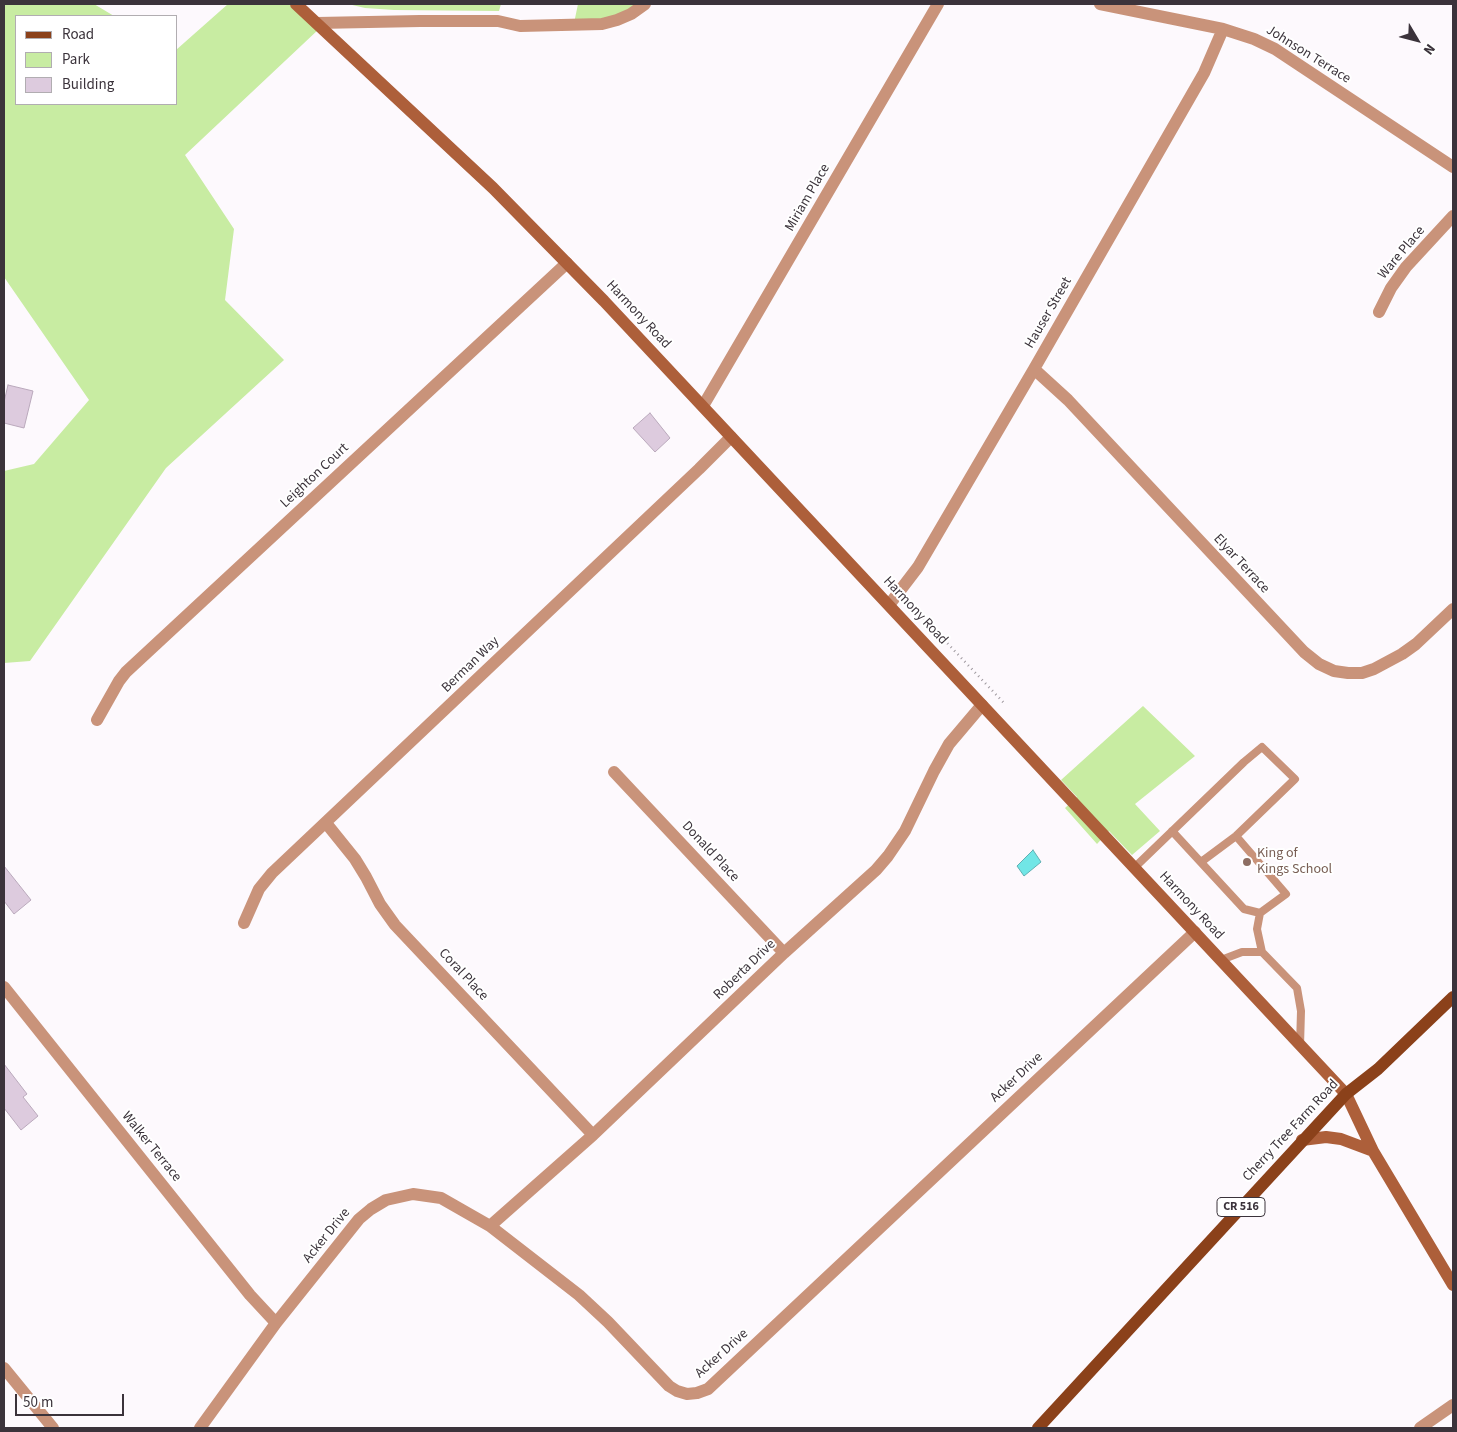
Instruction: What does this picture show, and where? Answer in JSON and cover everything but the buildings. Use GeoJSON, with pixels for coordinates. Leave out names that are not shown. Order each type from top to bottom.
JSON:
{"type":"FeatureCollection","features":[{"type":"Feature","properties":{"kind":"main road","name":"Cherry Tree Farm Road"},"geometry":{"type":"LineString","coordinates":[[1038,1428],[1346,1094],[1378,1069],[1453,997]]}},
{"type":"Feature","properties":{"kind":"street","name":"Harmony Road"},"geometry":{"type":"LineString","coordinates":[[296,4],[493,188],[567,263],[1346,1094],[1373,1151],[1453,1285]]}},
{"type":"Feature","properties":{"kind":"street"},"geometry":{"type":"LineString","coordinates":[[316,23],[420,21],[498,22],[520,26],[602,24],[631,14],[645,4]]}},
{"type":"Feature","properties":{"kind":"street","name":"Miriam Place"},"geometry":{"type":"LineString","coordinates":[[703,406],[938,4]]}},
{"type":"Feature","properties":{"kind":"street","name":"Johnson Terrace"},"geometry":{"type":"LineString","coordinates":[[1100,4],[1223,28],[1254,39],[1275,49],[1453,168]]}},
{"type":"Feature","properties":{"kind":"street","name":"Hauser Street"},"geometry":{"type":"LineString","coordinates":[[889,605],[918,568],[1034,369],[1204,73],[1223,28]]}},
{"type":"Feature","properties":{"kind":"street","name":"Ware Place"},"geometry":{"type":"LineString","coordinates":[[1378,312],[1391,288],[1406,267],[1453,216]]}},
{"type":"Feature","properties":{"kind":"street","name":"Leighton Court"},"geometry":{"type":"LineString","coordinates":[[97,720],[126,672],[567,263]]}},
{"type":"Feature","properties":{"kind":"street","name":"Elyar Terrace"},"geometry":{"type":"LineString","coordinates":[[1034,369],[1068,400],[1304,652],[1318,664],[1334,671],[1348,673],[1374,669],[1416,644],[1453,609]]}},
{"type":"Feature","properties":{"kind":"street","name":"Berman Way"},"geometry":{"type":"LineString","coordinates":[[244,923],[265,880],[731,437]]}},
{"type":"Feature","properties":{"kind":"street","name":"Roberta Drive"},"geometry":{"type":"LineString","coordinates":[[490,1226],[594,1135],[784,953],[876,870],[905,831],[949,744],[982,705]]}},
{"type":"Feature","properties":{"kind":"street","name":"Donald Place"},"geometry":{"type":"LineString","coordinates":[[614,772],[784,953]]}},
{"type":"Feature","properties":{"kind":"street","name":"Coral Place"},"geometry":{"type":"LineString","coordinates":[[326,824],[355,859],[380,904],[395,925],[594,1135]]}},
{"type":"Feature","properties":{"kind":"street","name":"Acker Drive"},"geometry":{"type":"LineString","coordinates":[[200,1428],[276,1323],[359,1219],[370,1209],[386,1200],[413,1194],[441,1198],[490,1226],[585,1300],[669,1386],[687,1394],[708,1389],[1195,932]]}},
{"type":"Feature","properties":{"kind":"street","name":"Walker Terrace"},"geometry":{"type":"LineString","coordinates":[[4,987],[250,1295],[276,1323]]}},
{"type":"Feature","properties":{"kind":"street"},"geometry":{"type":"LineString","coordinates":[[1302,1140],[1326,1137],[1341,1139],[1373,1151]]}},
{"type":"Feature","properties":{"kind":"street"},"geometry":{"type":"LineString","coordinates":[[4,1368],[53,1428]]}},
{"type":"Feature","properties":{"kind":"street"},"geometry":{"type":"LineString","coordinates":[[1420,1428],[1453,1405]]}},
{"type":"Feature","properties":{"kind":"lane"},"geometry":{"type":"LineString","coordinates":[[1134,868],[1262,747],[1295,779],[1236,836],[1201,862]]}},
{"type":"Feature","properties":{"kind":"lane"},"geometry":{"type":"LineString","coordinates":[[1172,831],[1244,909],[1260,913]]}},
{"type":"Feature","properties":{"kind":"lane"},"geometry":{"type":"LineString","coordinates":[[1236,836],[1286,894],[1260,913],[1257,929],[1262,952],[1297,988],[1301,1011],[1300,1046]]}},
{"type":"Feature","properties":{"kind":"lane"},"geometry":{"type":"LineString","coordinates":[[1221,960],[1242,952],[1262,952]]}},
{"type":"Feature","properties":{"kind":"path"},"geometry":{"type":"LineString","coordinates":[[913,607],[1004,703]]}},
{"type":"Feature","properties":{"kind":"green space"},"geometry":{"type":"Polygon","coordinates":[[[4,4],[94,4],[112,15],[15,15],[15,105],[178,105],[178,48],[228,4],[291,4],[319,29],[185,155],[234,229],[225,300],[284,360],[166,468],[30,661],[4,663],[4,471],[34,464],[89,400],[4,277],[4,4]]]}},
{"type":"Feature","properties":{"kind":"green space"},"geometry":{"type":"Polygon","coordinates":[[[348,4],[501,4],[499,11],[394,10],[365,8],[348,4]]]}},
{"type":"Feature","properties":{"kind":"green space"},"geometry":{"type":"Polygon","coordinates":[[[578,4],[638,4],[627,21],[573,28],[578,4]]]}},
{"type":"Feature","properties":{"kind":"green space"},"geometry":{"type":"Polygon","coordinates":[[[1143,706],[1195,756],[1135,804],[1160,831],[1132,855],[1109,831],[1097,844],[1065,808],[1077,797],[1061,780],[1143,706]]]}},
{"type":"Feature","properties":{"kind":"water"},"geometry":{"type":"Polygon","coordinates":[[[1033,850],[1041,862],[1024,876],[1017,866],[1033,850]]]}},
{"type":"Feature","properties":{"kind":"place","name":"King of Kings School"},"geometry":{"type":"Point","coordinates":[1247,862]}}]}
